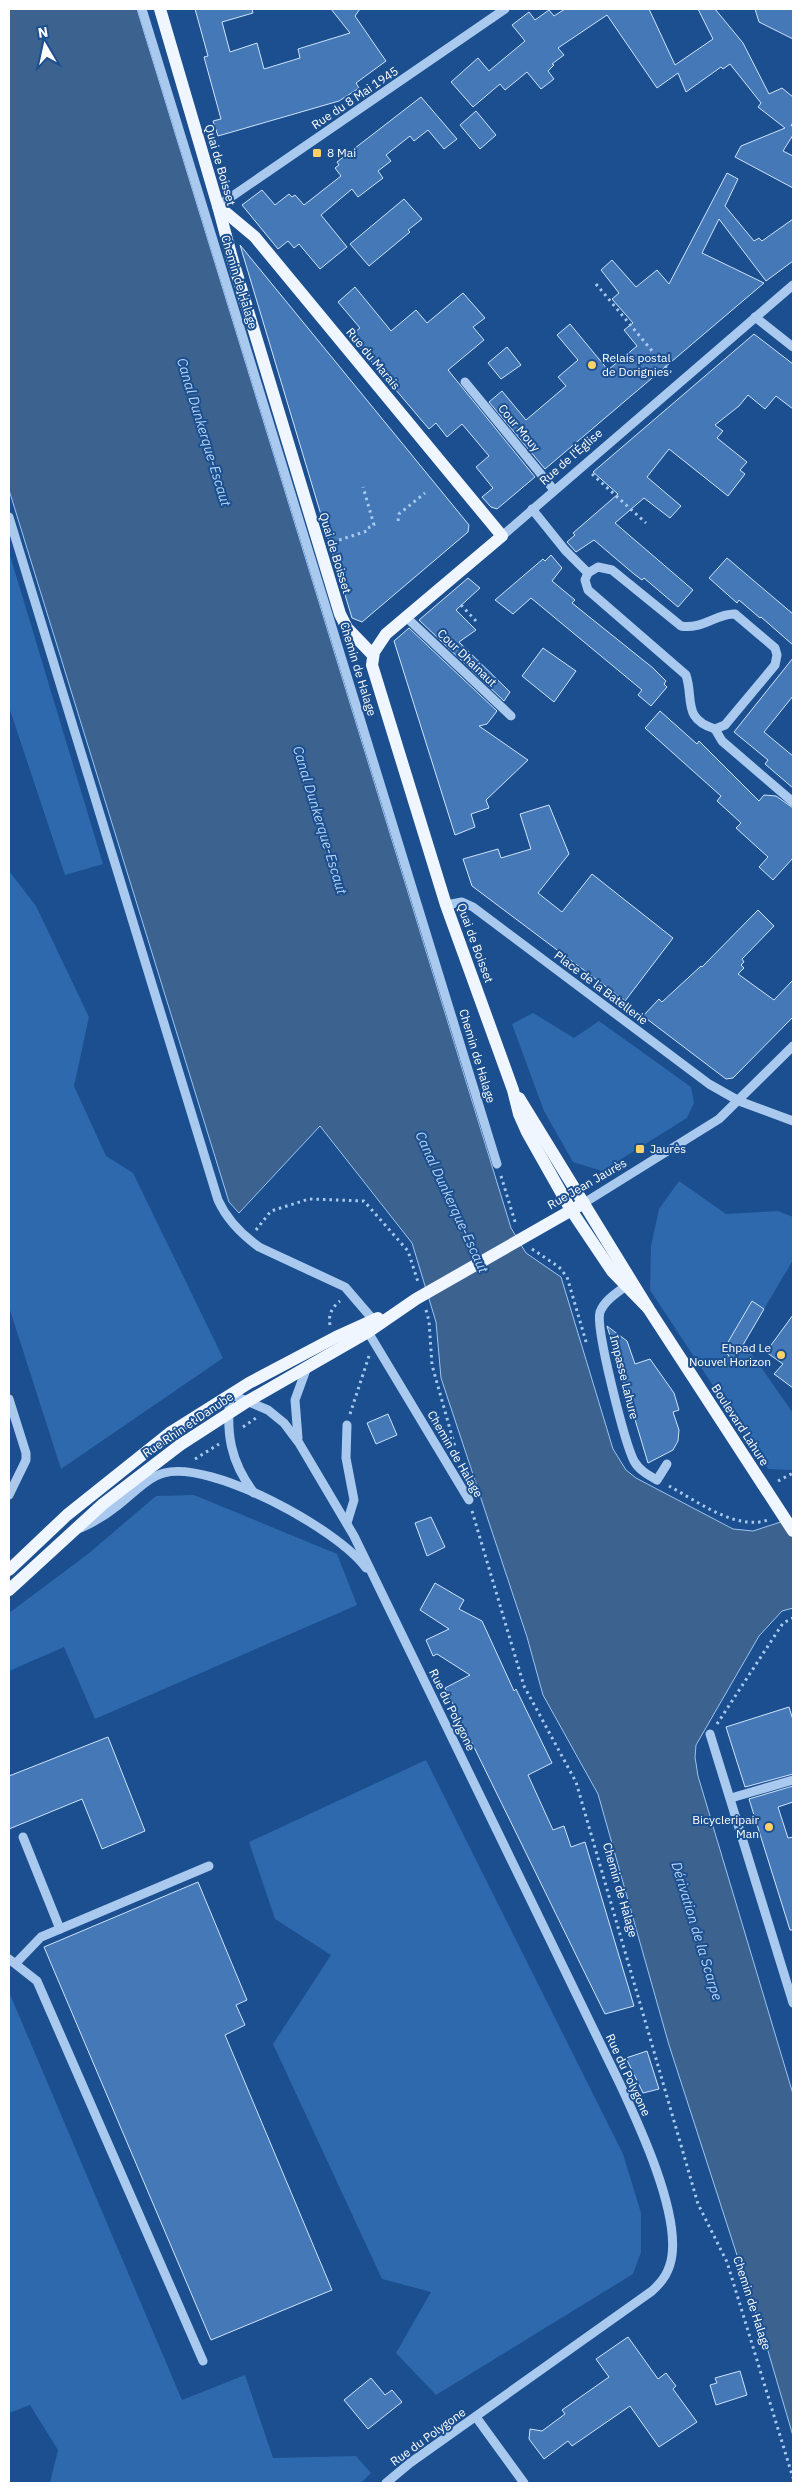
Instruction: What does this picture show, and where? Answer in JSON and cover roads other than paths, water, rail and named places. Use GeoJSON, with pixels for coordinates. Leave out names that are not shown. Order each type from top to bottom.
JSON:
{"type":"FeatureCollection","features":[{"type":"Feature","properties":{"kind":"main road","name":"Quai de Boisset"},"geometry":{"type":"LineString","coordinates":[[160,9],[318,547],[342,620],[373,655],[373,673],[446,905],[513,1090],[519,1114],[527,1132],[571,1210]]}},
{"type":"Feature","properties":{"kind":"main road","name":"Rue du Marais"},"geometry":{"type":"LineString","coordinates":[[218,206],[254,237],[502,536]]}},
{"type":"Feature","properties":{"kind":"main road","name":"Rue de l'Église"},"geometry":{"type":"LineString","coordinates":[[373,655],[386,634],[502,536]]}},
{"type":"Feature","properties":{"kind":"main road","name":"Quai de Boisset"},"geometry":{"type":"LineString","coordinates":[[513,1090],[584,1203]]}},
{"type":"Feature","properties":{"kind":"main road","name":"Rue Jean Jaurès"},"geometry":{"type":"LineString","coordinates":[[416,1299],[584,1203]]}},
{"type":"Feature","properties":{"kind":"main road","name":"Boulevard Lahure"},"geometry":{"type":"LineString","coordinates":[[584,1203],[629,1284],[648,1308],[793,1531]]}},
{"type":"Feature","properties":{"kind":"main road","name":"Boulevard Lahure"},"geometry":{"type":"LineString","coordinates":[[571,1210],[612,1272],[629,1284]]}},
{"type":"Feature","properties":{"kind":"main road","name":"Rue Rhin et Danube"},"geometry":{"type":"LineString","coordinates":[[9,1590],[68,1535],[133,1479],[228,1413],[307,1367],[416,1299]]}},
{"type":"Feature","properties":{"kind":"main road","name":"Rue Rhin et Danube"},"geometry":{"type":"LineString","coordinates":[[9,1570],[67,1515],[171,1432],[230,1394],[315,1348],[373,1326]]}},
{"type":"Feature","properties":{"kind":"street","name":"Chemin de Halage"},"geometry":{"type":"LineString","coordinates":[[142,9],[497,1164]]}},
{"type":"Feature","properties":{"kind":"street","name":"Rue du 8 Mai 1945"},"geometry":{"type":"LineString","coordinates":[[218,206],[505,9]]}},
{"type":"Feature","properties":{"kind":"street","name":"Rue de l'Église"},"geometry":{"type":"LineString","coordinates":[[502,536],[582,465],[793,285]]}},
{"type":"Feature","properties":{"kind":"street"},"geometry":{"type":"LineString","coordinates":[[755,317],[793,347]]}},
{"type":"Feature","properties":{"kind":"street","name":"Cour Mouy"},"geometry":{"type":"LineString","coordinates":[[465,382],[554,490]]}},
{"type":"Feature","properties":{"kind":"street"},"geometry":{"type":"LineString","coordinates":[[532,509],[565,550],[588,573]]}},
{"type":"Feature","properties":{"kind":"street","name":"Chemin de Halage"},"geometry":{"type":"LineString","coordinates":[[9,518],[220,1205],[231,1222],[259,1247],[345,1287],[373,1326],[378,1349],[469,1500]]}},
{"type":"Feature","properties":{"kind":"street"},"geometry":{"type":"LineString","coordinates":[[588,573],[598,567],[612,570],[682,626],[698,626],[730,614],[735,614],[775,648],[777,655],[775,664],[725,725],[715,729]]}},
{"type":"Feature","properties":{"kind":"street"},"geometry":{"type":"LineString","coordinates":[[588,573],[586,588],[592,595],[686,675],[692,713],[701,723],[715,729],[722,740],[793,802]]}},
{"type":"Feature","properties":{"kind":"street","name":"Cour Dhainaut"},"geometry":{"type":"LineString","coordinates":[[406,617],[510,716]]}},
{"type":"Feature","properties":{"kind":"street","name":"Place de la Batellerie"},"geometry":{"type":"LineString","coordinates":[[446,905],[462,902],[473,907],[698,1077],[739,1101],[793,1121]]}},
{"type":"Feature","properties":{"kind":"street","name":"Rue Jean Jaurès"},"geometry":{"type":"LineString","coordinates":[[584,1203],[696,1134],[739,1101],[793,1046]]}},
{"type":"Feature","properties":{"kind":"street","name":"Impasse Lahure"},"geometry":{"type":"LineString","coordinates":[[629,1284],[604,1305],[599,1319],[599,1327],[631,1452],[644,1472],[657,1480],[667,1464]]}},
{"type":"Feature","properties":{"kind":"street","name":"Rue du Polygone"},"geometry":{"type":"LineString","coordinates":[[299,1443],[294,1419],[295,1400],[307,1367]]}},
{"type":"Feature","properties":{"kind":"street","name":"Rue du Polygone"},"geometry":{"type":"LineString","coordinates":[[254,1493],[241,1475],[233,1456],[228,1413],[230,1394],[272,1412],[299,1443],[347,1523],[620,2084],[656,2174],[671,2229],[672,2249],[670,2266],[666,2276],[652,2291],[386,2483]]}},
{"type":"Feature","properties":{"kind":"street"},"geometry":{"type":"LineString","coordinates":[[9,1400],[26,1453],[26,1460],[9,1495]]}},
{"type":"Feature","properties":{"kind":"street"},"geometry":{"type":"LineString","coordinates":[[347,1425],[346,1458],[354,1500],[347,1523]]}},
{"type":"Feature","properties":{"kind":"street","name":"Rue du Polygone"},"geometry":{"type":"LineString","coordinates":[[68,1535],[106,1514],[150,1479],[166,1472],[187,1471],[211,1475],[254,1493],[328,1534],[354,1555],[374,1580]]}},
{"type":"Feature","properties":{"kind":"street"},"geometry":{"type":"LineString","coordinates":[[710,1734],[793,2003]]}},
{"type":"Feature","properties":{"kind":"street"},"geometry":{"type":"LineString","coordinates":[[730,1798],[793,1780]]}},
{"type":"Feature","properties":{"kind":"street"},"geometry":{"type":"LineString","coordinates":[[23,1837],[60,1929]]}},
{"type":"Feature","properties":{"kind":"street"},"geometry":{"type":"LineString","coordinates":[[203,2361],[37,1981],[12,1961],[41,1937],[208,1866]]}},
{"type":"Feature","properties":{"kind":"street"},"geometry":{"type":"LineString","coordinates":[[476,2417],[524,2483]]}},
{"type":"Feature","properties":{"kind":"water"},"geometry":{"type":"Polygon","coordinates":[[[9,9],[137,9],[511,1228],[526,1253],[561,1277],[613,1449],[626,1470],[636,1478],[733,1529],[753,1531],[793,1518],[793,1608],[782,1611],[759,1636],[696,1745],[695,1757],[698,1776],[793,2094],[793,2436],[768,2351],[669,2045],[598,1794],[543,1695],[527,1637],[441,1378],[436,1322],[412,1243],[320,1126],[239,1213],[229,1202],[9,490],[9,9]]]}},
{"type":"Feature","properties":{"kind":"place","name":"8 Mai"},"geometry":{"type":"Point","coordinates":[317,153]}},
{"type":"Feature","properties":{"kind":"place","name":"Relais postal de Dorignies"},"geometry":{"type":"Point","coordinates":[592,365]}},
{"type":"Feature","properties":{"kind":"place","name":"Jaurès"},"geometry":{"type":"Point","coordinates":[640,1149]}},
{"type":"Feature","properties":{"kind":"place","name":"Ehpad Le Nouvel Horizon"},"geometry":{"type":"Point","coordinates":[781,1355]}},
{"type":"Feature","properties":{"kind":"place","name":"Bicycleripair Man"},"geometry":{"type":"Point","coordinates":[769,1827]}},
{"type":"Feature","properties":{"kind":"water label","name":"Canal Dunkerque-Escaut"},"geometry":{"type":"Point","coordinates":[204,432]}},
{"type":"Feature","properties":{"kind":"water label","name":"Canal Dunkerque-Escaut"},"geometry":{"type":"Point","coordinates":[320,820]}},
{"type":"Feature","properties":{"kind":"water label","name":"Canal Dunkerque-Escaut"},"geometry":{"type":"Point","coordinates":[452,1202]}},
{"type":"Feature","properties":{"kind":"water label","name":"Dérivation de la Scarpe"},"geometry":{"type":"Point","coordinates":[697,1931]}}]}
